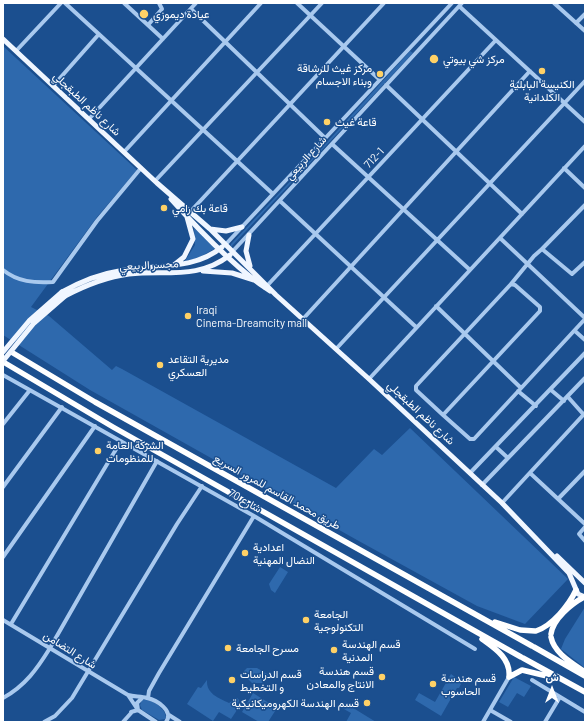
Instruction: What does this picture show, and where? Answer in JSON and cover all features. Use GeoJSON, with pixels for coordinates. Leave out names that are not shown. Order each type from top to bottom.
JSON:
{"type":"FeatureCollection","features":[{"type":"Feature","properties":{"kind":"highway","name":"طريق محمد القاسم للمرور السريع"},"geometry":{"type":"LineString","coordinates":[[13,353],[95,402],[585,676]]}},
{"type":"Feature","properties":{"kind":"highway"},"geometry":{"type":"LineString","coordinates":[[4,362],[113,427],[461,624],[585,692]]}},
{"type":"Feature","properties":{"kind":"highway"},"geometry":{"type":"LineString","coordinates":[[469,611],[515,629],[535,631],[548,625],[570,601],[576,590]]}},
{"type":"Feature","properties":{"kind":"highway"},"geometry":{"type":"LineString","coordinates":[[584,597],[570,607],[555,623],[551,636],[554,644],[560,652],[585,672]]}},
{"type":"Feature","properties":{"kind":"highway"},"geometry":{"type":"LineString","coordinates":[[461,624],[493,646],[505,659],[510,672],[509,677]]}},
{"type":"Feature","properties":{"kind":"highway"},"geometry":{"type":"LineString","coordinates":[[509,677],[517,671],[525,670],[546,675],[573,686]]}},
{"type":"Feature","properties":{"kind":"main road","name":"شارع ناظم الطبقجلي"},"geometry":{"type":"LineString","coordinates":[[3,39],[156,182],[188,213],[228,256],[256,281],[266,286]]}},
{"type":"Feature","properties":{"kind":"main road","name":"شارع ناظم الطبقجلي"},"geometry":{"type":"LineString","coordinates":[[188,213],[210,229],[253,270],[266,286],[369,378],[502,503],[569,573],[576,590]]}},
{"type":"Feature","properties":{"kind":"main road"},"geometry":{"type":"LineString","coordinates":[[173,266],[188,252],[193,239],[188,213]]}},
{"type":"Feature","properties":{"kind":"main road"},"geometry":{"type":"LineString","coordinates":[[210,229],[226,231],[242,227]]}},
{"type":"Feature","properties":{"kind":"main road"},"geometry":{"type":"LineString","coordinates":[[249,236],[247,242],[247,259],[253,270]]}},
{"type":"Feature","properties":{"kind":"main road","name":"شارع الربيعي"},"geometry":{"type":"LineString","coordinates":[[221,249],[226,244]]}},
{"type":"Feature","properties":{"kind":"main road","name":"مجسر الربيعي"},"geometry":{"type":"LineString","coordinates":[[3,348],[29,321],[64,294],[86,280],[107,273],[197,262],[221,249]]}},
{"type":"Feature","properties":{"kind":"main road","name":"شارع الربيعي"},"geometry":{"type":"LineString","coordinates":[[228,256],[233,251]]}},
{"type":"Feature","properties":{"kind":"main road","name":"مجسر الربيعي"},"geometry":{"type":"LineString","coordinates":[[4,362],[34,323],[64,294],[91,283],[116,276],[129,274],[188,273],[215,264],[228,256]]}},
{"type":"Feature","properties":{"kind":"main road"},"geometry":{"type":"LineString","coordinates":[[188,273],[222,271],[256,281]]}},
{"type":"Feature","properties":{"kind":"main road","name":"شارع ناظم الطبقجلي"},"geometry":{"type":"LineString","coordinates":[[548,550],[564,561],[585,583]]}},
{"type":"Feature","properties":{"kind":"main road"},"geometry":{"type":"LineString","coordinates":[[584,597],[580,596],[576,590],[579,585],[585,583]]}},
{"type":"Feature","properties":{"kind":"street"},"geometry":{"type":"LineString","coordinates":[[16,51],[62,3]]}},
{"type":"Feature","properties":{"kind":"street"},"geometry":{"type":"LineString","coordinates":[[65,3],[273,194]]}},
{"type":"Feature","properties":{"kind":"street"},"geometry":{"type":"LineString","coordinates":[[125,3],[163,39]]}},
{"type":"Feature","properties":{"kind":"street"},"geometry":{"type":"LineString","coordinates":[[148,26],[162,8],[159,3]]}},
{"type":"Feature","properties":{"kind":"street"},"geometry":{"type":"LineString","coordinates":[[89,119],[196,3]]}},
{"type":"Feature","properties":{"kind":"street"},"geometry":{"type":"LineString","coordinates":[[124,152],[261,3]]}},
{"type":"Feature","properties":{"kind":"street"},"geometry":{"type":"LineString","coordinates":[[297,3],[380,80]]}},
{"type":"Feature","properties":{"kind":"street"},"geometry":{"type":"LineString","coordinates":[[156,182],[322,3]]}},
{"type":"Feature","properties":{"kind":"street"},"geometry":{"type":"LineString","coordinates":[[188,213],[384,3]]}},
{"type":"Feature","properties":{"kind":"street","name":"شارع الربيعي"},"geometry":{"type":"LineString","coordinates":[[226,244],[452,3]]}},
{"type":"Feature","properties":{"kind":"street"},"geometry":{"type":"LineString","coordinates":[[554,3],[585,31]]}},
{"type":"Feature","properties":{"kind":"street"},"geometry":{"type":"LineString","coordinates":[[460,4],[496,40],[585,122]]}},
{"type":"Feature","properties":{"kind":"street","name":"شارع الربيعي"},"geometry":{"type":"LineString","coordinates":[[233,251],[249,236],[460,4]]}},
{"type":"Feature","properties":{"kind":"street"},"geometry":{"type":"LineString","coordinates":[[191,9],[325,138]]}},
{"type":"Feature","properties":{"kind":"street"},"geometry":{"type":"LineString","coordinates":[[576,23],[585,14]]}},
{"type":"Feature","properties":{"kind":"street"},"geometry":{"type":"LineString","coordinates":[[53,86],[98,34]]}},
{"type":"Feature","properties":{"kind":"street","name":"712-1"},"geometry":{"type":"LineString","coordinates":[[266,286],[496,40]]}},
{"type":"Feature","properties":{"kind":"street"},"geometry":{"type":"LineString","coordinates":[[413,44],[418,50]]}},
{"type":"Feature","properties":{"kind":"street"},"geometry":{"type":"LineString","coordinates":[[303,319],[530,71]]}},
{"type":"Feature","properties":{"kind":"street"},"geometry":{"type":"LineString","coordinates":[[336,350],[585,81]]}},
{"type":"Feature","properties":{"kind":"street"},"geometry":{"type":"LineString","coordinates":[[386,85],[522,214]]}},
{"type":"Feature","properties":{"kind":"street"},"geometry":{"type":"LineString","coordinates":[[332,144],[470,270]]}},
{"type":"Feature","properties":{"kind":"street"},"geometry":{"type":"LineString","coordinates":[[369,378],[585,146]]}},
{"type":"Feature","properties":{"kind":"street"},"geometry":{"type":"LineString","coordinates":[[3,270],[10,276],[34,283],[53,282],[97,221],[141,168]]}},
{"type":"Feature","properties":{"kind":"street"},"geometry":{"type":"LineString","coordinates":[[564,168],[585,188]]}},
{"type":"Feature","properties":{"kind":"street"},"geometry":{"type":"LineString","coordinates":[[280,201],[416,327]]}},
{"type":"Feature","properties":{"kind":"street"},"geometry":{"type":"LineString","coordinates":[[500,238],[528,264],[585,319],[472,440],[443,415],[416,388],[528,264],[585,205]]}},
{"type":"Feature","properties":{"kind":"street"},"geometry":{"type":"LineString","coordinates":[[542,249],[572,274],[585,262]]}},
{"type":"Feature","properties":{"kind":"street"},"geometry":{"type":"LineString","coordinates":[[443,415],[494,362],[540,309],[516,285],[511,284]]}},
{"type":"Feature","properties":{"kind":"street"},"geometry":{"type":"LineString","coordinates":[[436,306],[494,362],[536,406]]}},
{"type":"Feature","properties":{"kind":"street"},"geometry":{"type":"LineString","coordinates":[[574,331],[585,340]]}},
{"type":"Feature","properties":{"kind":"street"},"geometry":{"type":"LineString","coordinates":[[470,473],[536,406],[585,353]]}},
{"type":"Feature","properties":{"kind":"street","name":"شارع 70"},"geometry":{"type":"LineString","coordinates":[[3,375],[254,516],[475,649]]}},
{"type":"Feature","properties":{"kind":"street"},"geometry":{"type":"LineString","coordinates":[[482,485],[585,378]]}},
{"type":"Feature","properties":{"kind":"street"},"geometry":{"type":"LineString","coordinates":[[3,424],[30,390]]}},
{"type":"Feature","properties":{"kind":"street"},"geometry":{"type":"LineString","coordinates":[[550,390],[564,401]]}},
{"type":"Feature","properties":{"kind":"street"},"geometry":{"type":"LineString","coordinates":[[502,503],[584,414],[568,397]]}},
{"type":"Feature","properties":{"kind":"street"},"geometry":{"type":"LineString","coordinates":[[3,487],[62,407]]}},
{"type":"Feature","properties":{"kind":"street"},"geometry":{"type":"LineString","coordinates":[[3,557],[95,426]]}},
{"type":"Feature","properties":{"kind":"street"},"geometry":{"type":"LineString","coordinates":[[11,624],[121,441]]}},
{"type":"Feature","properties":{"kind":"street"},"geometry":{"type":"LineString","coordinates":[[496,447],[508,458]]}},
{"type":"Feature","properties":{"kind":"street"},"geometry":{"type":"LineString","coordinates":[[3,698],[24,684],[35,672],[157,461]]}},
{"type":"Feature","properties":{"kind":"street"},"geometry":{"type":"LineString","coordinates":[[558,499],[585,471]]}},
{"type":"Feature","properties":{"kind":"street"},"geometry":{"type":"LineString","coordinates":[[530,473],[585,524]]}},
{"type":"Feature","properties":{"kind":"street"},"geometry":{"type":"LineString","coordinates":[[44,722],[55,716],[72,698],[89,673],[177,524],[202,486]]}},
{"type":"Feature","properties":{"kind":"street"},"geometry":{"type":"LineString","coordinates":[[138,710],[137,703],[146,698],[159,673],[254,516]]}},
{"type":"Feature","properties":{"kind":"street"},"geometry":{"type":"LineString","coordinates":[[585,527],[579,534],[585,541]]}},
{"type":"Feature","properties":{"kind":"street","name":"شارع التضامن"},"geometry":{"type":"LineString","coordinates":[[3,620],[89,673],[128,695],[137,698],[146,698],[159,704],[180,722]]}},
{"type":"Feature","properties":{"kind":"street"},"geometry":{"type":"LineString","coordinates":[[483,722],[509,677]]}},
{"type":"Feature","properties":{"kind":"street"},"geometry":{"type":"LineString","coordinates":[[532,680],[585,712]]}},
{"type":"Feature","properties":{"kind":"street"},"geometry":{"type":"LineString","coordinates":[[128,695],[138,710],[156,722]]}},
{"type":"Feature","properties":{"kind":"street"},"geometry":{"type":"LineString","coordinates":[[545,722],[560,697]]}},
{"type":"Feature","properties":{"kind":"street"},"geometry":{"type":"LineString","coordinates":[[123,722],[134,706]]}},
{"type":"Feature","properties":{"kind":"street"},"geometry":{"type":"LineString","coordinates":[[131,712],[138,710]]}},
{"type":"Feature","properties":{"kind":"street"},"geometry":{"type":"LineString","coordinates":[[490,710],[508,721]]}},
{"type":"Feature","properties":{"kind":"street"},"geometry":{"type":"LineString","coordinates":[[166,722],[169,714]]}},
{"type":"Feature","properties":{"kind":"shaded area"},"geometry":{"type":"Polygon","coordinates":[[[3,46],[137,170],[97,217],[31,307],[49,316],[112,370],[116,366],[122,369],[336,488],[374,449],[382,455],[410,428],[568,579],[525,624],[477,606],[357,540],[90,390],[3,335],[3,46]]]}},
{"type":"Feature","properties":{"kind":"shaded area"},"geometry":{"type":"Polygon","coordinates":[[[410,51],[413,53],[231,247],[231,244],[410,51]]]}},
{"type":"Feature","properties":{"kind":"shaded area"},"geometry":{"type":"Polygon","coordinates":[[[194,228],[216,248],[198,258],[185,261],[195,245],[194,228]]]}},
{"type":"Feature","properties":{"kind":"shaded area"},"geometry":{"type":"Polygon","coordinates":[[[280,567],[288,572],[275,593],[271,590],[269,584],[280,567]]]}},
{"type":"Feature","properties":{"kind":"shaded area"},"geometry":{"type":"Polygon","coordinates":[[[585,607],[585,668],[561,649],[565,639],[585,607]]]}},
{"type":"Feature","properties":{"kind":"shaded area"},"geometry":{"type":"Polygon","coordinates":[[[247,668],[257,668],[269,675],[262,683],[252,683],[244,675],[244,671],[247,668]]]}},
{"type":"Feature","properties":{"kind":"shaded area"},"geometry":{"type":"Polygon","coordinates":[[[451,674],[462,682],[441,716],[415,700],[419,693],[435,702],[451,674]]]}},
{"type":"Feature","properties":{"kind":"shaded area"},"geometry":{"type":"Polygon","coordinates":[[[514,677],[531,686],[524,697],[517,693],[508,707],[499,702],[514,677]]]}},
{"type":"Feature","properties":{"kind":"shaded area"},"geometry":{"type":"Polygon","coordinates":[[[207,680],[209,689],[217,697],[229,703],[237,698],[239,700],[237,710],[231,719],[219,712],[213,721],[187,704],[198,687],[201,688],[207,680]]]}},
{"type":"Feature","properties":{"kind":"shaded area"},"geometry":{"type":"Polygon","coordinates":[[[253,693],[277,708],[268,722],[259,722],[242,712],[253,693]]]}},
{"type":"Feature","properties":{"kind":"shaded area"},"geometry":{"type":"Polygon","coordinates":[[[142,700],[157,704],[163,710],[166,717],[165,719],[159,720],[142,710],[140,705],[142,700]]]}},
{"type":"Feature","properties":{"kind":"shaded area"},"geometry":{"type":"Polygon","coordinates":[[[345,703],[376,722],[346,722],[351,713],[342,708],[345,703]]]}},
{"type":"Feature","properties":{"kind":"place","name":"عيادة ديموزي"},"geometry":{"type":"Point","coordinates":[144,14]}},
{"type":"Feature","properties":{"kind":"place","name":"مركز شي بيوتي"},"geometry":{"type":"Point","coordinates":[434,59]}},
{"type":"Feature","properties":{"kind":"place","name":"الكنيسة البابلية الكلدانية"},"geometry":{"type":"Point","coordinates":[542,71]}},
{"type":"Feature","properties":{"kind":"place","name":"مركز غيث للرشاقة وبناء الاجسام"},"geometry":{"type":"Point","coordinates":[380,74]}},
{"type":"Feature","properties":{"kind":"place","name":"قاعة غيث"},"geometry":{"type":"Point","coordinates":[327,122]}},
{"type":"Feature","properties":{"kind":"place","name":"قاعة بك رامي"},"geometry":{"type":"Point","coordinates":[164,208]}},
{"type":"Feature","properties":{"kind":"place","name":"Iraqi Cinema-Dreamcity mall"},"geometry":{"type":"Point","coordinates":[188,316]}},
{"type":"Feature","properties":{"kind":"place","name":"مديرية التقاعد العسكري"},"geometry":{"type":"Point","coordinates":[160,365]}},
{"type":"Feature","properties":{"kind":"place","name":"الشركة العامة للمنظومات"},"geometry":{"type":"Point","coordinates":[98,451]}},
{"type":"Feature","properties":{"kind":"place","name":"اعدادية النضال المهنية"},"geometry":{"type":"Point","coordinates":[245,553]}},
{"type":"Feature","properties":{"kind":"place","name":"الجامعة التكنولوجية"},"geometry":{"type":"Point","coordinates":[306,620]}},
{"type":"Feature","properties":{"kind":"place","name":"مسرح الجامعة"},"geometry":{"type":"Point","coordinates":[228,648]}},
{"type":"Feature","properties":{"kind":"place","name":"قسم الهندسة المدنية"},"geometry":{"type":"Point","coordinates":[334,650]}},
{"type":"Feature","properties":{"kind":"place","name":"قسم هندسة الانتاج والمعادن"},"geometry":{"type":"Point","coordinates":[382,677]}},
{"type":"Feature","properties":{"kind":"place","name":"قسم الدراسات و التخطيط"},"geometry":{"type":"Point","coordinates":[232,680]}},
{"type":"Feature","properties":{"kind":"place","name":"قسم هندسة الحاسوب"},"geometry":{"type":"Point","coordinates":[433,684]}},
{"type":"Feature","properties":{"kind":"place","name":"قسم الهندسة الكهروميكانيكية"},"geometry":{"type":"Point","coordinates":[367,703]}}]}
